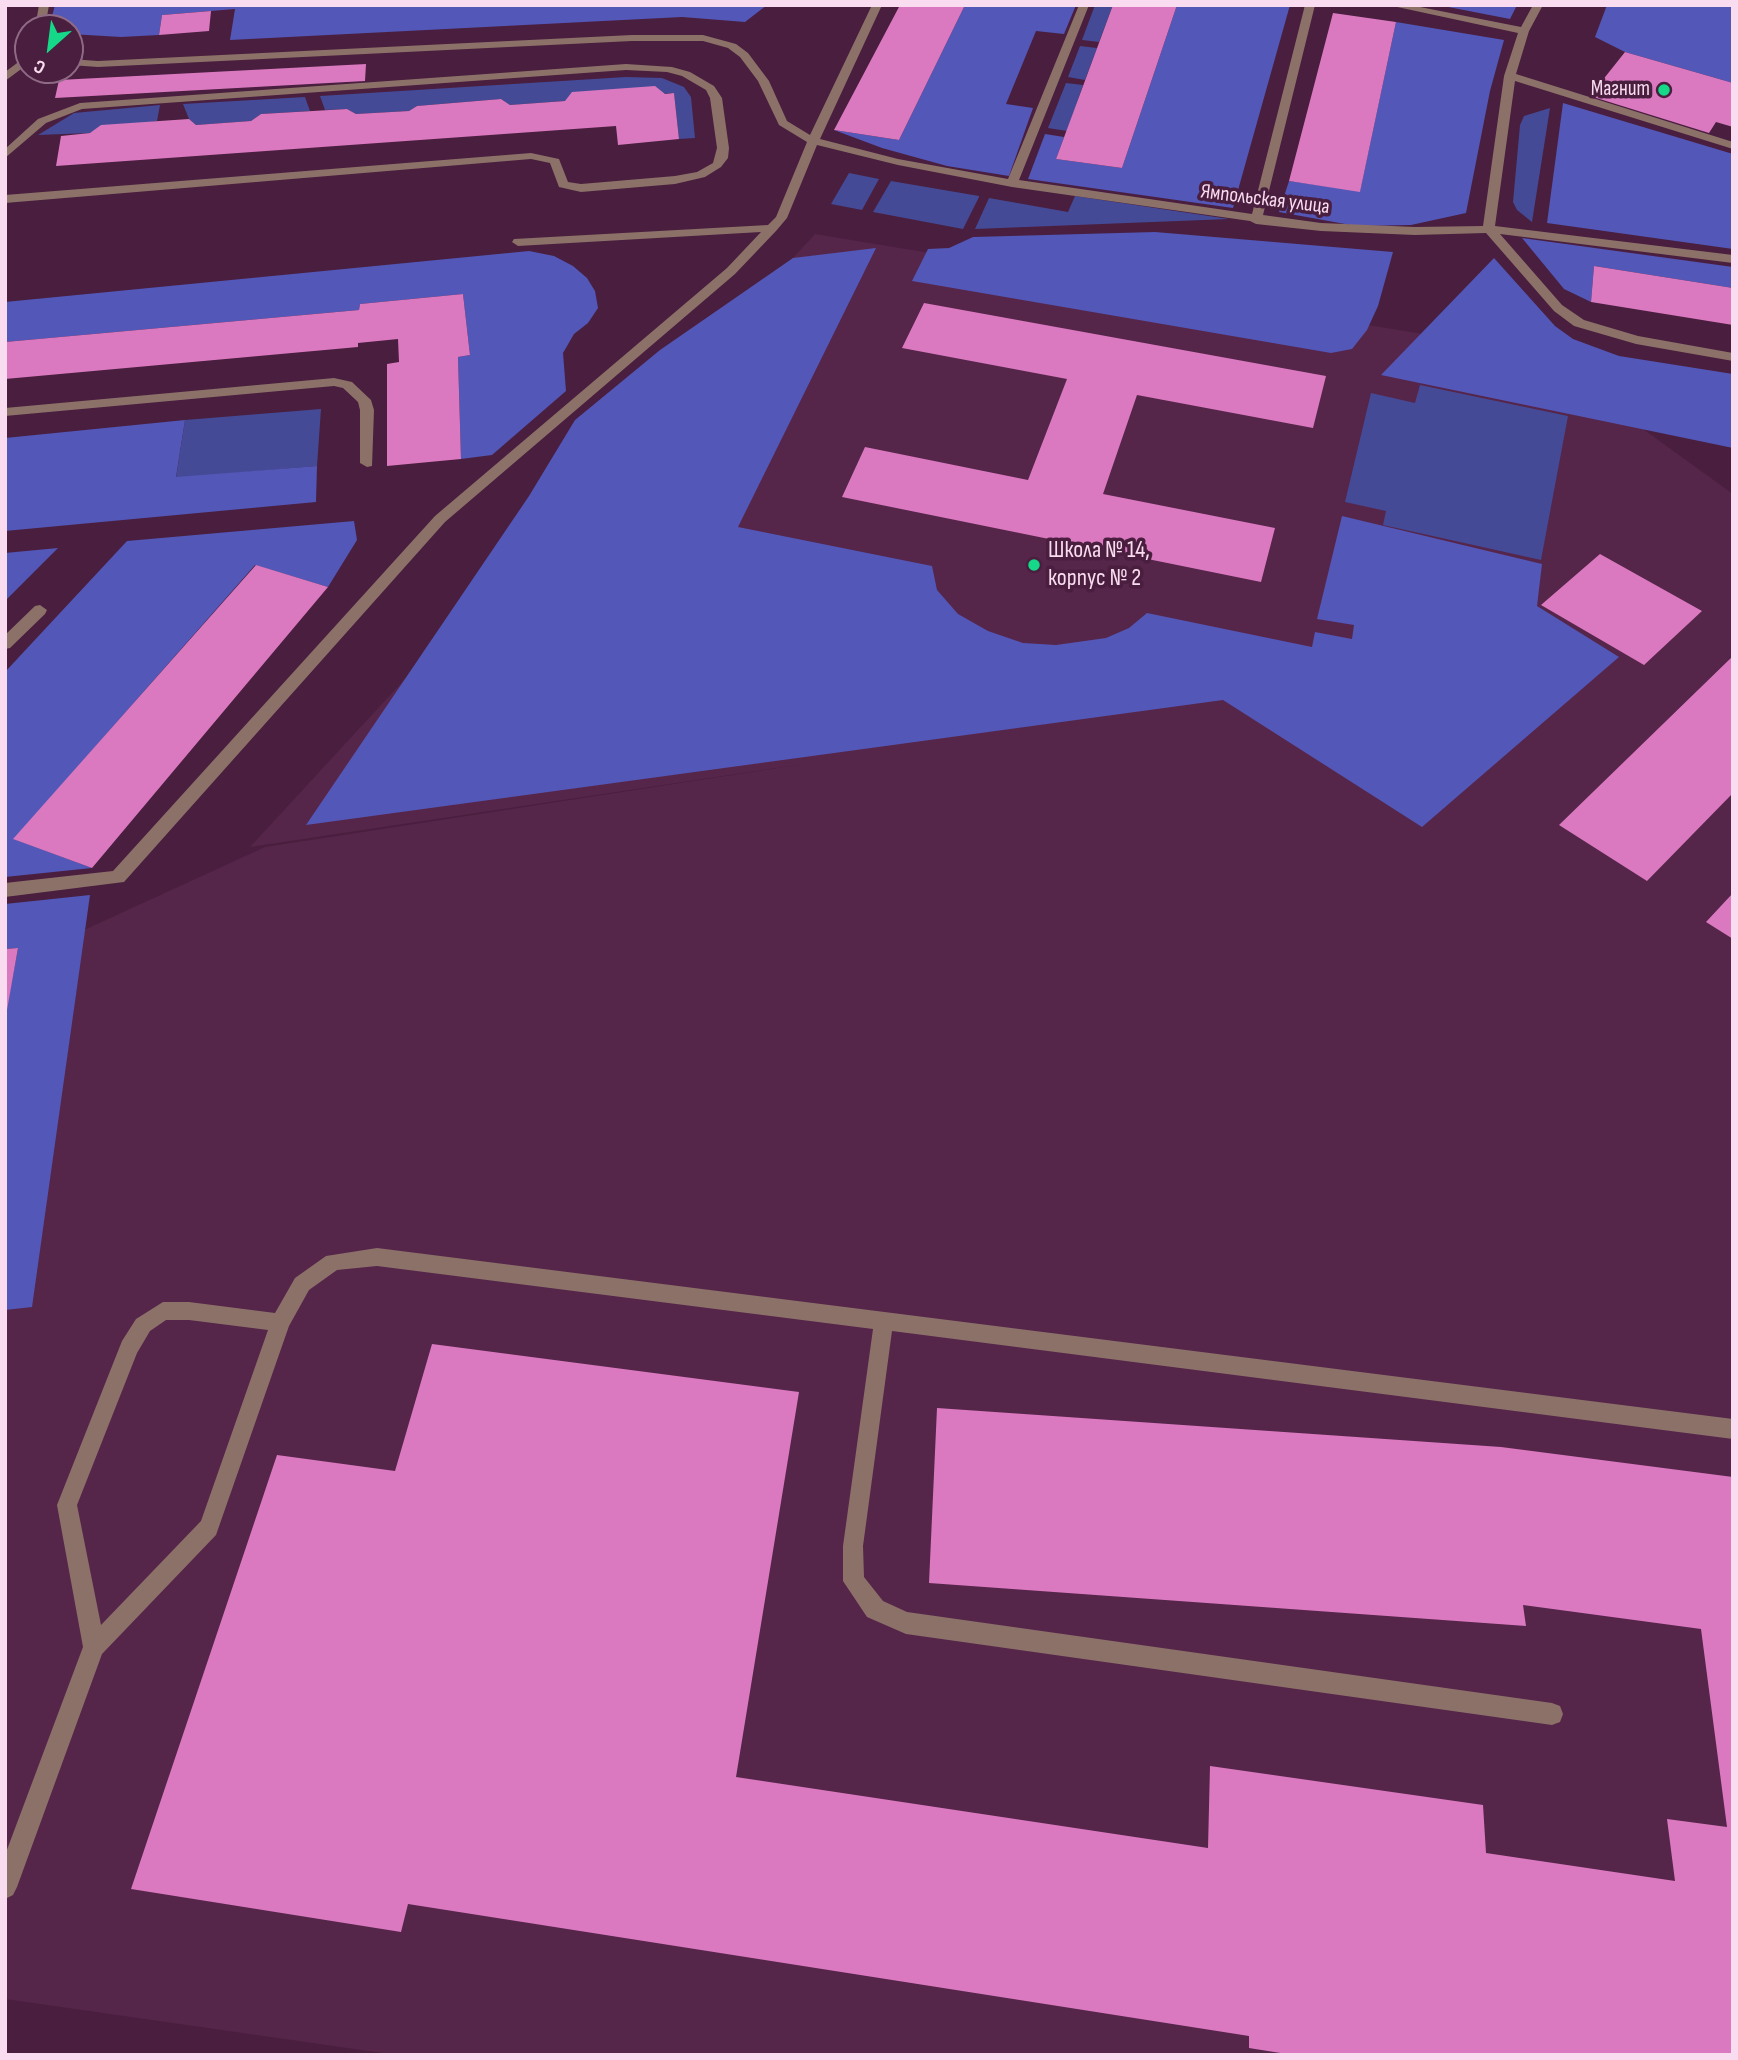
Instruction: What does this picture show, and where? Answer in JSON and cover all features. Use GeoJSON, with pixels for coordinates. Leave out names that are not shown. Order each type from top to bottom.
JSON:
{"type":"FeatureCollection","features":[{"type":"Feature","properties":{"kind":"street"},"geometry":{"type":"LineString","coordinates":[[5,890],[118,877],[440,519],[730,271],[781,218],[813,141],[877,5]]}},
{"type":"Feature","properties":{"kind":"street"},"geometry":{"type":"LineString","coordinates":[[1012,183],[1084,5]]}},
{"type":"Feature","properties":{"kind":"street"},"geometry":{"type":"LineString","coordinates":[[1256,220],[1310,5]]}},
{"type":"Feature","properties":{"kind":"street"},"geometry":{"type":"LineString","coordinates":[[1393,5],[1524,31]]}},
{"type":"Feature","properties":{"kind":"street"},"geometry":{"type":"LineString","coordinates":[[1538,5],[1524,31],[1510,76],[1489,229],[1558,308],[1579,323],[1636,340],[1733,357]]}},
{"type":"Feature","properties":{"kind":"street","name":"Ямпольская улица"},"geometry":{"type":"LineString","coordinates":[[84,63],[632,38],[703,38],[732,46],[754,65],[783,122],[795,132],[813,141],[898,162],[1012,183],[1256,220],[1370,230],[1489,229],[1733,259]]}},
{"type":"Feature","properties":{"kind":"street"},"geometry":{"type":"LineString","coordinates":[[5,155],[42,121],[61,111],[80,106],[626,67],[668,69],[686,74],[710,88],[716,98],[723,148],[722,158],[717,166],[701,175],[675,180],[581,188],[563,184],[555,161],[531,156],[5,199]]}},
{"type":"Feature","properties":{"kind":"street"},"geometry":{"type":"LineString","coordinates":[[1510,76],[1733,146]]}},
{"type":"Feature","properties":{"kind":"street"},"geometry":{"type":"LineString","coordinates":[[518,242],[772,228]]}},
{"type":"Feature","properties":{"kind":"street"},"geometry":{"type":"LineString","coordinates":[[5,412],[334,382],[348,385],[364,400],[367,410],[367,463]]}},
{"type":"Feature","properties":{"kind":"street"},"geometry":{"type":"LineString","coordinates":[[5,644],[40,610]]}},
{"type":"Feature","properties":{"kind":"street"},"geometry":{"type":"LineString","coordinates":[[5,1887],[94,1647],[209,1528],[280,1323],[302,1284],[333,1262],[377,1257],[1733,1429]]}},
{"type":"Feature","properties":{"kind":"street"},"geometry":{"type":"LineString","coordinates":[[94,1647],[67,1504],[130,1348],[143,1325],[163,1311],[189,1311],[280,1323]]}},
{"type":"Feature","properties":{"kind":"street"},"geometry":{"type":"LineString","coordinates":[[884,1321],[853,1546],[854,1581],[875,1609],[906,1623],[1552,1714]]}},
{"type":"Feature","properties":{"kind":"shaded area"},"geometry":{"type":"Polygon","coordinates":[[[55,5],[767,5],[745,22],[682,17],[230,40],[235,9],[162,15],[159,35],[121,37],[84,35],[84,14],[53,14],[55,5]]]}},
{"type":"Feature","properties":{"kind":"shaded area"},"geometry":{"type":"Polygon","coordinates":[[[965,5],[1076,5],[1064,34],[1036,31],[1006,104],[1033,108],[1009,176],[947,166],[882,148],[834,130],[899,140],[965,5]]]}},
{"type":"Feature","properties":{"kind":"shaded area"},"geometry":{"type":"Polygon","coordinates":[[[1095,5],[1113,5],[1099,42],[1082,40],[1095,5]]]}},
{"type":"Feature","properties":{"kind":"shaded area"},"geometry":{"type":"Polygon","coordinates":[[[1177,5],[1290,5],[1233,208],[1028,179],[1045,134],[1064,137],[1056,159],[1122,168],[1177,5]]]}},
{"type":"Feature","properties":{"kind":"shaded area"},"geometry":{"type":"Polygon","coordinates":[[[1438,5],[1517,5],[1510,19],[1438,5]]]}},
{"type":"Feature","properties":{"kind":"shaded area"},"geometry":{"type":"Polygon","coordinates":[[[1607,5],[1733,5],[1733,83],[1625,52],[1595,37],[1607,5]]]}},
{"type":"Feature","properties":{"kind":"shaded area"},"geometry":{"type":"Polygon","coordinates":[[[1396,22],[1504,40],[1490,91],[1466,213],[1411,225],[1356,226],[1279,212],[1289,181],[1360,191],[1396,22]]]}},
{"type":"Feature","properties":{"kind":"shaded area"},"geometry":{"type":"Polygon","coordinates":[[[1080,46],[1097,48],[1085,80],[1068,77],[1080,46]]]}},
{"type":"Feature","properties":{"kind":"shaded area"},"geometry":{"type":"Polygon","coordinates":[[[626,77],[662,78],[684,87],[691,97],[695,138],[679,139],[674,93],[510,105],[501,99],[417,106],[409,111],[356,114],[347,109],[325,110],[320,96],[626,77]]]}},
{"type":"Feature","properties":{"kind":"shaded area"},"geometry":{"type":"Polygon","coordinates":[[[1066,83],[1083,85],[1067,131],[1048,128],[1066,83]]]}},
{"type":"Feature","properties":{"kind":"shaded area"},"geometry":{"type":"Polygon","coordinates":[[[305,97],[310,111],[261,114],[251,121],[196,125],[189,119],[183,104],[305,97]]]}},
{"type":"Feature","properties":{"kind":"shaded area"},"geometry":{"type":"Polygon","coordinates":[[[1563,103],[1733,154],[1733,249],[1547,223],[1563,103]]]}},
{"type":"Feature","properties":{"kind":"shaded area"},"geometry":{"type":"Polygon","coordinates":[[[160,105],[157,121],[90,133],[38,135],[74,113],[160,105]]]}},
{"type":"Feature","properties":{"kind":"shaded area"},"geometry":{"type":"Polygon","coordinates":[[[1550,108],[1532,222],[1517,210],[1513,202],[1520,125],[1524,116],[1550,108]]]}},
{"type":"Feature","properties":{"kind":"shaded area"},"geometry":{"type":"Polygon","coordinates":[[[849,173],[879,179],[862,210],[831,204],[849,173]]]}},
{"type":"Feature","properties":{"kind":"shaded area"},"geometry":{"type":"Polygon","coordinates":[[[891,181],[979,197],[963,229],[873,212],[891,181]]]}},
{"type":"Feature","properties":{"kind":"shaded area"},"geometry":{"type":"Polygon","coordinates":[[[1075,196],[1229,219],[975,229],[989,198],[1068,212],[1075,196]]]}},
{"type":"Feature","properties":{"kind":"shaded area"},"geometry":{"type":"Polygon","coordinates":[[[1155,232],[1393,252],[1378,306],[1367,330],[1352,349],[1331,353],[912,281],[928,249],[949,248],[973,237],[1155,232]]]}},
{"type":"Feature","properties":{"kind":"shaded area"},"geometry":{"type":"Polygon","coordinates":[[[815,234],[1429,335],[1643,429],[1733,494],[1733,2055],[396,2055],[5,1999],[5,1176],[47,947],[265,847],[810,763],[250,847],[815,234]]]}},
{"type":"Feature","properties":{"kind":"shaded area"},"geometry":{"type":"Polygon","coordinates":[[[1522,238],[1733,267],[1733,288],[1594,266],[1591,302],[1564,289],[1522,238]]]}},
{"type":"Feature","properties":{"kind":"shaded area"},"geometry":{"type":"Polygon","coordinates":[[[876,248],[738,527],[932,566],[937,590],[958,614],[988,631],[1023,643],[1056,645],[1106,638],[1129,628],[1147,613],[1312,647],[1315,632],[1352,639],[1354,625],[1317,619],[1342,516],[1542,564],[1537,606],[1619,657],[1422,827],[1223,700],[306,825],[529,496],[575,420],[660,350],[793,258],[876,248]]]}},
{"type":"Feature","properties":{"kind":"shaded area"},"geometry":{"type":"Polygon","coordinates":[[[529,251],[554,256],[573,266],[587,278],[595,291],[598,308],[588,323],[574,334],[563,353],[566,391],[492,455],[461,459],[458,357],[470,355],[463,294],[360,304],[359,310],[5,342],[5,302],[529,251]]]}},
{"type":"Feature","properties":{"kind":"shaded area"},"geometry":{"type":"Polygon","coordinates":[[[1494,258],[1555,326],[1573,339],[1619,356],[1733,374],[1733,448],[1381,375],[1494,258]]]}},
{"type":"Feature","properties":{"kind":"shaded area"},"geometry":{"type":"Polygon","coordinates":[[[1420,385],[1568,416],[1541,560],[1383,525],[1386,511],[1345,502],[1371,393],[1415,403],[1420,385]]]}},
{"type":"Feature","properties":{"kind":"shaded area"},"geometry":{"type":"Polygon","coordinates":[[[321,409],[317,466],[176,478],[185,420],[321,409]]]}},
{"type":"Feature","properties":{"kind":"shaded area"},"geometry":{"type":"Polygon","coordinates":[[[185,420],[176,477],[317,466],[316,502],[5,531],[5,438],[185,420]]]}},
{"type":"Feature","properties":{"kind":"shaded area"},"geometry":{"type":"Polygon","coordinates":[[[354,521],[357,540],[328,587],[255,565],[14,839],[92,868],[5,877],[5,672],[127,541],[354,521]]]}},
{"type":"Feature","properties":{"kind":"shaded area"},"geometry":{"type":"Polygon","coordinates":[[[58,548],[5,601],[5,553],[58,548]]]}},
{"type":"Feature","properties":{"kind":"shaded area"},"geometry":{"type":"Polygon","coordinates":[[[90,895],[32,1307],[5,1310],[5,1017],[18,948],[5,949],[5,904],[90,895]]]}},
{"type":"Feature","properties":{"kind":"building"},"geometry":{"type":"Polygon","coordinates":[[[900,5],[965,5],[899,140],[834,130],[900,5]]]}},
{"type":"Feature","properties":{"kind":"building"},"geometry":{"type":"Polygon","coordinates":[[[1113,5],[1177,5],[1122,168],[1056,159],[1113,5]]]}},
{"type":"Feature","properties":{"kind":"building"},"geometry":{"type":"Polygon","coordinates":[[[211,11],[209,31],[159,35],[162,15],[211,11]]]}},
{"type":"Feature","properties":{"kind":"building"},"geometry":{"type":"Polygon","coordinates":[[[1333,13],[1396,22],[1360,192],[1289,181],[1333,13]]]}},
{"type":"Feature","properties":{"kind":"building","name":"Магнит"},"geometry":{"type":"Polygon","coordinates":[[[1625,52],[1733,83],[1733,127],[1716,122],[1709,133],[1590,96],[1625,52]]]}},
{"type":"Feature","properties":{"kind":"building"},"geometry":{"type":"Polygon","coordinates":[[[366,64],[365,81],[55,98],[58,84],[84,84],[84,79],[366,64]]]}},
{"type":"Feature","properties":{"kind":"building"},"geometry":{"type":"Polygon","coordinates":[[[655,86],[665,94],[674,93],[679,139],[618,145],[616,126],[56,166],[61,136],[90,133],[101,125],[189,119],[196,125],[251,121],[261,114],[347,109],[356,114],[409,111],[417,106],[501,99],[510,105],[565,101],[572,92],[655,86]]]}},
{"type":"Feature","properties":{"kind":"building"},"geometry":{"type":"Polygon","coordinates":[[[1594,266],[1733,288],[1733,325],[1591,302],[1594,266]]]}},
{"type":"Feature","properties":{"kind":"building"},"geometry":{"type":"Polygon","coordinates":[[[463,294],[470,355],[458,357],[461,459],[387,466],[387,364],[399,362],[398,339],[358,343],[358,347],[5,379],[5,342],[359,310],[360,304],[463,294]]]}},
{"type":"Feature","properties":{"kind":"building"},"geometry":{"type":"Polygon","coordinates":[[[924,303],[1326,376],[1313,428],[1137,395],[1103,494],[1275,528],[1261,582],[842,497],[865,447],[1028,480],[1067,379],[902,348],[924,303]]]}},
{"type":"Feature","properties":{"kind":"building"},"geometry":{"type":"Polygon","coordinates":[[[1600,554],[1702,611],[1644,665],[1541,605],[1600,554]]]}},
{"type":"Feature","properties":{"kind":"building"},"geometry":{"type":"Polygon","coordinates":[[[256,565],[328,587],[92,868],[13,839],[256,565]]]}},
{"type":"Feature","properties":{"kind":"building"},"geometry":{"type":"Polygon","coordinates":[[[1733,656],[1733,793],[1647,881],[1559,825],[1733,656]]]}},
{"type":"Feature","properties":{"kind":"building"},"geometry":{"type":"Polygon","coordinates":[[[1733,893],[1733,939],[1706,922],[1733,893]]]}},
{"type":"Feature","properties":{"kind":"building"},"geometry":{"type":"Polygon","coordinates":[[[18,948],[7,1010],[5,1010],[5,949],[18,948]]]}},
{"type":"Feature","properties":{"kind":"building"},"geometry":{"type":"Polygon","coordinates":[[[432,1344],[799,1392],[736,1777],[1208,1848],[1210,1766],[1483,1805],[1486,1853],[1675,1881],[1667,1819],[1727,1827],[1701,1629],[1523,1605],[1526,1626],[929,1583],[937,1408],[1501,1447],[1733,1477],[1733,2055],[1293,2055],[1249,2048],[1249,2036],[408,1904],[401,1932],[131,1889],[277,1455],[395,1471],[432,1344]]]}},
{"type":"Feature","properties":{"kind":"place","name":"Магнит"},"geometry":{"type":"Point","coordinates":[1664,90]}},
{"type":"Feature","properties":{"kind":"place","name":"Школа № 14, корпус № 2"},"geometry":{"type":"Point","coordinates":[1034,565]}}]}
